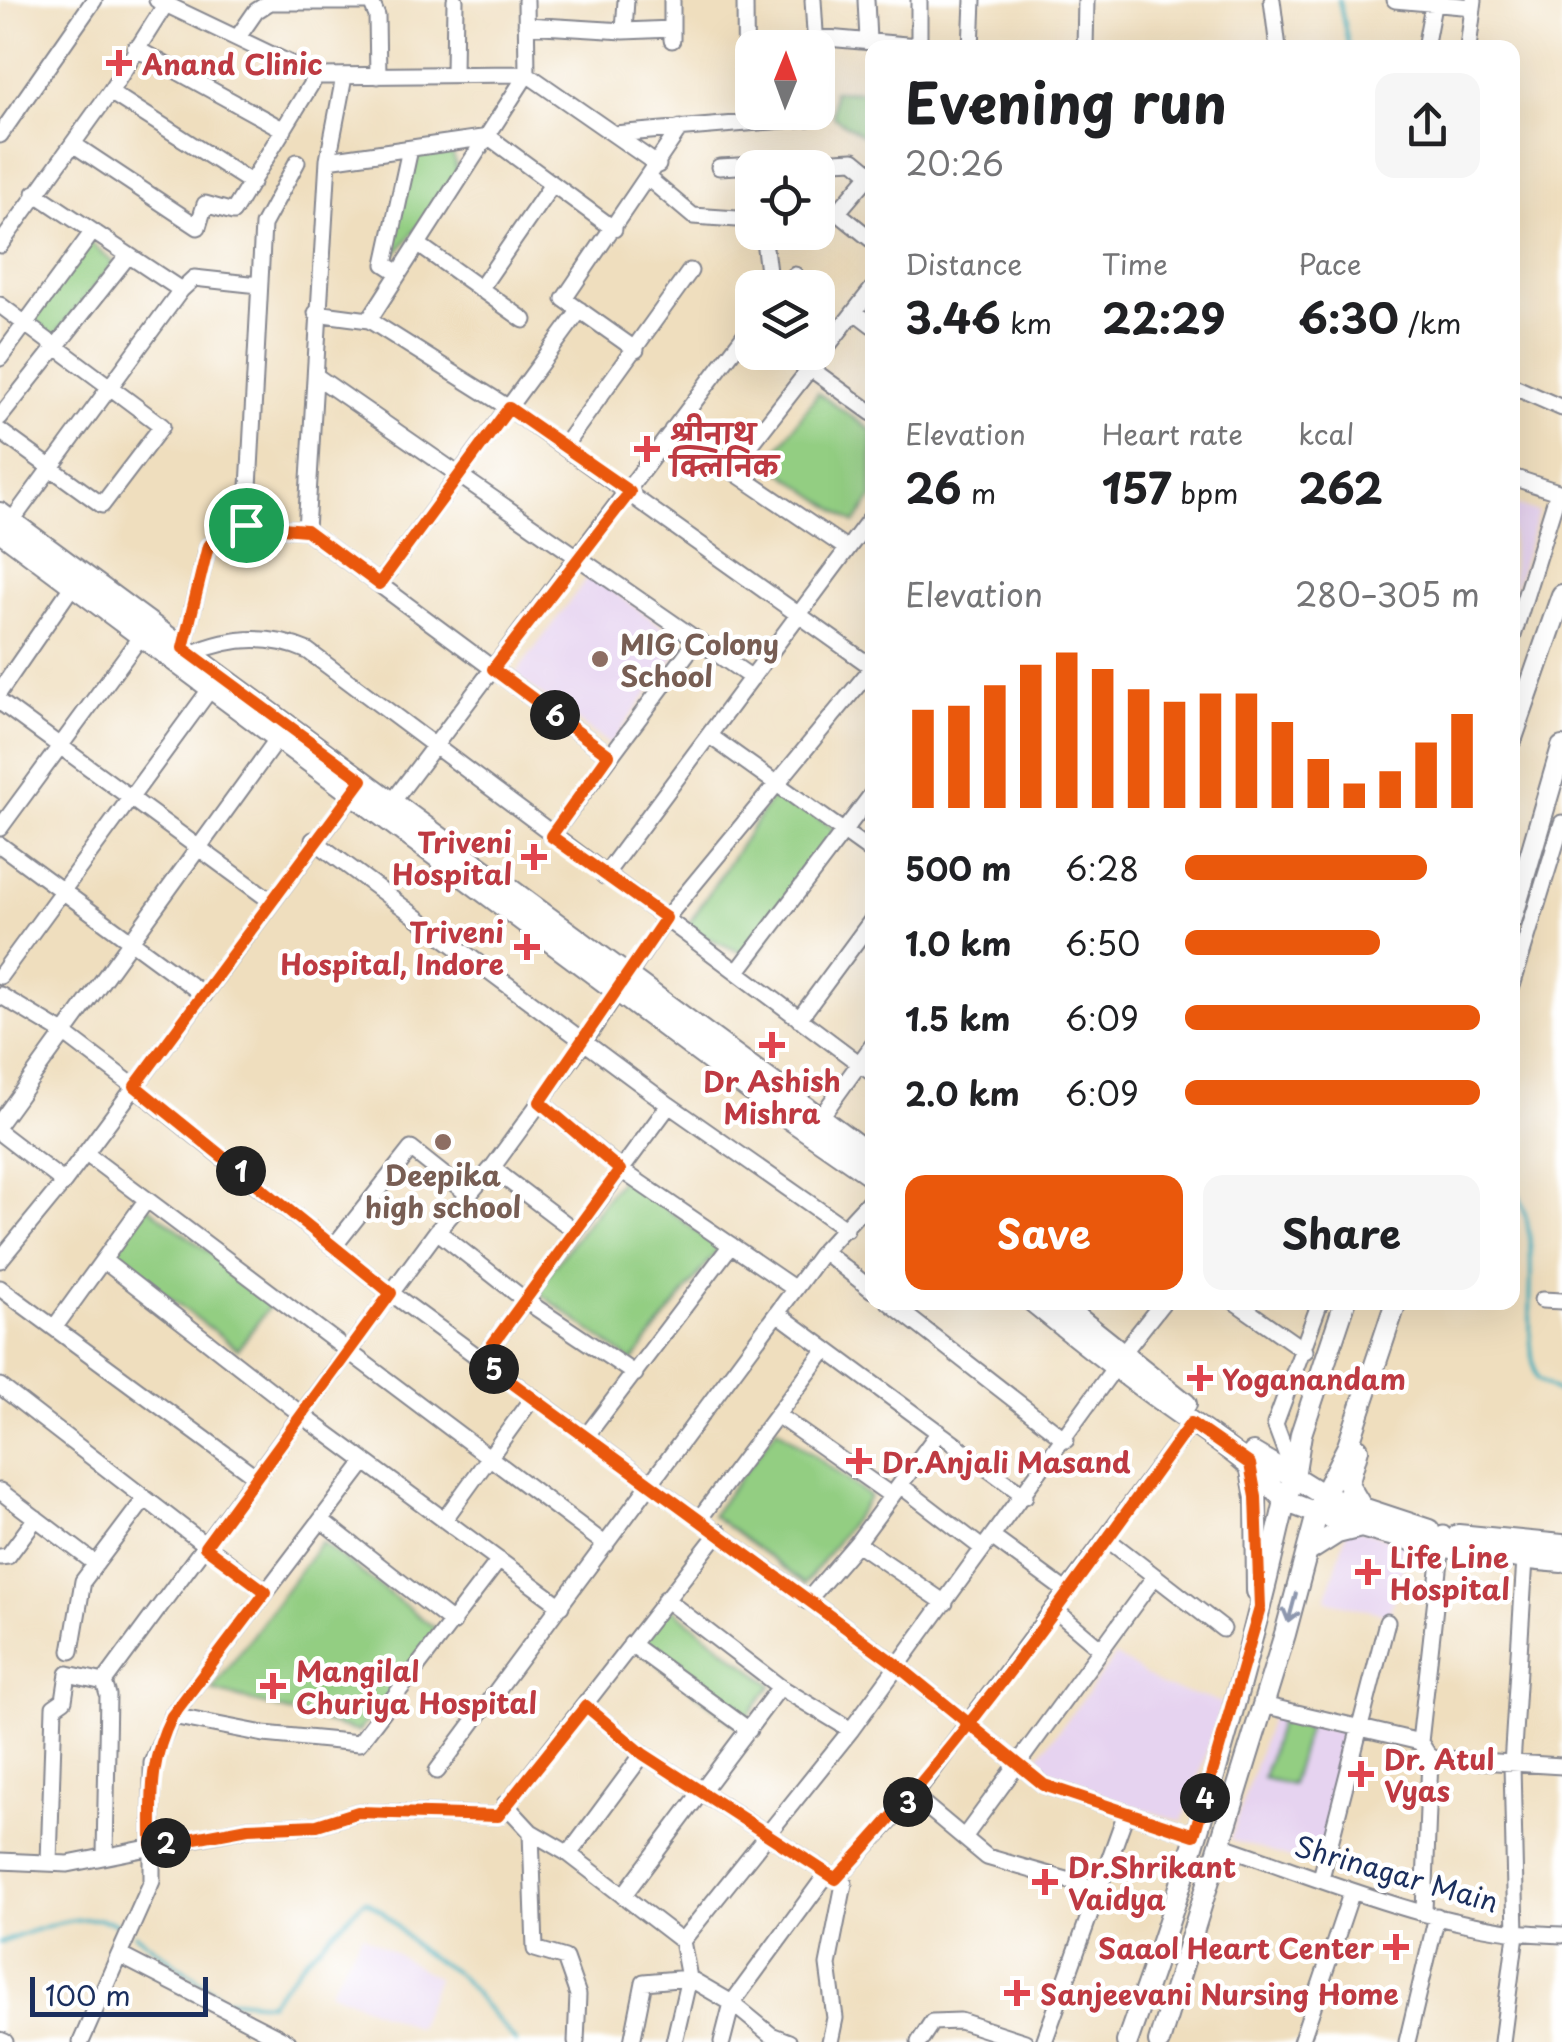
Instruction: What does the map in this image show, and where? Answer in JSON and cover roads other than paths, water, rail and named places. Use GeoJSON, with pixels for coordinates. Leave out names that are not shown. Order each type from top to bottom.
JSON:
{"type":"FeatureCollection","features":[{"type":"Feature","properties":{"kind":"main road"},"geometry":{"type":"LineString","coordinates":[[3,527],[278,738],[357,787]]}},
{"type":"Feature","properties":{"kind":"main road"},"geometry":{"type":"LineString","coordinates":[[3,527],[187,651],[357,787],[865,1171]]}},
{"type":"Feature","properties":{"kind":"main road"},"geometry":{"type":"LineString","coordinates":[[1520,715],[1562,596]]}},
{"type":"Feature","properties":{"kind":"main road"},"geometry":{"type":"LineString","coordinates":[[1520,890],[1562,746]]}},
{"type":"Feature","properties":{"kind":"main road"},"geometry":{"type":"LineString","coordinates":[[623,985],[865,1151]]}},
{"type":"Feature","properties":{"kind":"main road"},"geometry":{"type":"LineString","coordinates":[[1045,1310],[1294,1477],[1320,1505]]}},
{"type":"Feature","properties":{"kind":"main road"},"geometry":{"type":"LineString","coordinates":[[1066,1310],[1118,1361],[1191,1423],[1250,1464],[1285,1501],[1320,1505],[1525,1559],[1562,1562]]}},
{"type":"Feature","properties":{"kind":"main road"},"geometry":{"type":"LineString","coordinates":[[1127,2042],[1194,1835],[1260,1608],[1294,1477],[1301,1434],[1342,1310]]}},
{"type":"Feature","properties":{"kind":"main road"},"geometry":{"type":"LineString","coordinates":[[1363,1519],[1348,1484],[1394,1310]]}},
{"type":"Feature","properties":{"kind":"main road"},"geometry":{"type":"LineString","coordinates":[[1159,2042],[1263,1706],[1320,1505],[1362,1421]]}},
{"type":"Feature","properties":{"kind":"main road"},"geometry":{"type":"LineString","coordinates":[[1250,1464],[1256,1497],[1260,1608]]}},
{"type":"Feature","properties":{"kind":"main road"},"geometry":{"type":"LineString","coordinates":[[1307,1552],[1363,1519]]}},
{"type":"Feature","properties":{"kind":"main road"},"geometry":{"type":"LineString","coordinates":[[1442,1539],[1562,1546]]}},
{"type":"Feature","properties":{"kind":"street"},"geometry":{"type":"LineString","coordinates":[[0,135],[94,0]]}},
{"type":"Feature","properties":{"kind":"street"},"geometry":{"type":"LineString","coordinates":[[454,74],[455,0]]}},
{"type":"Feature","properties":{"kind":"street"},"geometry":{"type":"LineString","coordinates":[[370,320],[527,74],[526,0]]}},
{"type":"Feature","properties":{"kind":"street"},"geometry":{"type":"LineString","coordinates":[[624,31],[626,0]]}},
{"type":"Feature","properties":{"kind":"street"},"geometry":{"type":"LineString","coordinates":[[526,26],[672,34],[672,0]]}},
{"type":"Feature","properties":{"kind":"street"},"geometry":{"type":"LineString","coordinates":[[745,0],[745,30]]}},
{"type":"Feature","properties":{"kind":"street"},"geometry":{"type":"LineString","coordinates":[[813,0],[815,30]]}},
{"type":"Feature","properties":{"kind":"street"},"geometry":{"type":"LineString","coordinates":[[866,0],[868,40]]}},
{"type":"Feature","properties":{"kind":"street"},"geometry":{"type":"LineString","coordinates":[[919,0],[919,40]]}},
{"type":"Feature","properties":{"kind":"street"},"geometry":{"type":"LineString","coordinates":[[971,40],[973,0]]}},
{"type":"Feature","properties":{"kind":"street"},"geometry":{"type":"LineString","coordinates":[[1085,40],[1086,0]]}},
{"type":"Feature","properties":{"kind":"street"},"geometry":{"type":"LineString","coordinates":[[1272,0],[1277,40]]}},
{"type":"Feature","properties":{"kind":"street"},"geometry":{"type":"LineString","coordinates":[[1395,0],[1474,4],[1469,40]]}},
{"type":"Feature","properties":{"kind":"street"},"geometry":{"type":"LineString","coordinates":[[0,245],[110,92],[162,1],[316,76],[527,74],[614,134],[693,216],[735,219]]}},
{"type":"Feature","properties":{"kind":"street"},"geometry":{"type":"LineString","coordinates":[[238,36],[256,10],[270,2],[371,2],[376,16],[378,76]]}},
{"type":"Feature","properties":{"kind":"street"},"geometry":{"type":"LineString","coordinates":[[1426,40],[1433,3]]}},
{"type":"Feature","properties":{"kind":"street"},"geometry":{"type":"LineString","coordinates":[[835,41],[865,40]]}},
{"type":"Feature","properties":{"kind":"street"},"geometry":{"type":"LineString","coordinates":[[135,48],[284,130]]}},
{"type":"Feature","properties":{"kind":"street"},"geometry":{"type":"LineString","coordinates":[[233,212],[316,76]]}},
{"type":"Feature","properties":{"kind":"street"},"geometry":{"type":"LineString","coordinates":[[306,530],[328,160],[344,77]]}},
{"type":"Feature","properties":{"kind":"street"},"geometry":{"type":"LineString","coordinates":[[110,92],[252,183]]}},
{"type":"Feature","properties":{"kind":"street"},"geometry":{"type":"LineString","coordinates":[[614,134],[735,123]]}},
{"type":"Feature","properties":{"kind":"street"},"geometry":{"type":"LineString","coordinates":[[636,350],[564,299],[680,128]]}},
{"type":"Feature","properties":{"kind":"street"},"geometry":{"type":"LineString","coordinates":[[328,160],[488,137],[614,230]]}},
{"type":"Feature","properties":{"kind":"street"},"geometry":{"type":"LineString","coordinates":[[73,144],[198,228],[205,204],[263,225]]}},
{"type":"Feature","properties":{"kind":"street"},"geometry":{"type":"LineString","coordinates":[[399,273],[385,264],[410,149]]}},
{"type":"Feature","properties":{"kind":"street"},"geometry":{"type":"LineString","coordinates":[[835,161],[854,160],[865,168]]}},
{"type":"Feature","properties":{"kind":"street"},"geometry":{"type":"LineString","coordinates":[[246,525],[263,225],[297,162]]}},
{"type":"Feature","properties":{"kind":"street"},"geometry":{"type":"LineString","coordinates":[[719,167],[735,167]]}},
{"type":"Feature","properties":{"kind":"street"},"geometry":{"type":"LineString","coordinates":[[865,181],[836,212],[865,235]]}},
{"type":"Feature","properties":{"kind":"street"},"geometry":{"type":"LineString","coordinates":[[480,288],[551,186]]}},
{"type":"Feature","properties":{"kind":"street"},"geometry":{"type":"LineString","coordinates":[[34,193],[181,290]]}},
{"type":"Feature","properties":{"kind":"street"},"geometry":{"type":"LineString","coordinates":[[0,358],[92,234]]}},
{"type":"Feature","properties":{"kind":"street"},"geometry":{"type":"LineString","coordinates":[[419,245],[524,320]]}},
{"type":"Feature","properties":{"kind":"street"},"geometry":{"type":"LineString","coordinates":[[0,417],[127,257]]}},
{"type":"Feature","properties":{"kind":"street"},"geometry":{"type":"LineString","coordinates":[[564,446],[690,272]]}},
{"type":"Feature","properties":{"kind":"street"},"geometry":{"type":"LineString","coordinates":[[3,527],[181,290],[194,278],[259,285]]}},
{"type":"Feature","properties":{"kind":"street"},"geometry":{"type":"LineString","coordinates":[[835,338],[865,298]]}},
{"type":"Feature","properties":{"kind":"street"},"geometry":{"type":"LineString","coordinates":[[0,305],[162,426],[102,505],[0,432]]}},
{"type":"Feature","properties":{"kind":"street"},"geometry":{"type":"LineString","coordinates":[[379,584],[580,310]]}},
{"type":"Feature","properties":{"kind":"street"},"geometry":{"type":"LineString","coordinates":[[854,312],[865,320]]}},
{"type":"Feature","properties":{"kind":"street"},"geometry":{"type":"LineString","coordinates":[[316,313],[370,320],[509,408],[865,662]]}},
{"type":"Feature","properties":{"kind":"street"},"geometry":{"type":"LineString","coordinates":[[387,809],[630,492],[735,347]]}},
{"type":"Feature","properties":{"kind":"street"},"geometry":{"type":"LineString","coordinates":[[732,470],[811,370],[865,408]]}},
{"type":"Feature","properties":{"kind":"street"},"geometry":{"type":"LineString","coordinates":[[316,376],[752,678]]}},
{"type":"Feature","properties":{"kind":"street"},"geometry":{"type":"LineString","coordinates":[[1520,390],[1562,408]]}},
{"type":"Feature","properties":{"kind":"street"},"geometry":{"type":"LineString","coordinates":[[672,430],[846,548]]}},
{"type":"Feature","properties":{"kind":"street"},"geometry":{"type":"LineString","coordinates":[[1520,480],[1560,493],[1520,614]]}},
{"type":"Feature","properties":{"kind":"street"},"geometry":{"type":"LineString","coordinates":[[609,755],[306,530],[246,525],[208,546],[187,651],[256,639],[292,644],[308,651],[435,750],[865,1067]]}},
{"type":"Feature","properties":{"kind":"street"},"geometry":{"type":"LineString","coordinates":[[604,876],[865,525]]}},
{"type":"Feature","properties":{"kind":"street"},"geometry":{"type":"LineString","coordinates":[[0,691],[74,585]]}},
{"type":"Feature","properties":{"kind":"street"},"geometry":{"type":"LineString","coordinates":[[0,828],[141,636]]}},
{"type":"Feature","properties":{"kind":"street"},"geometry":{"type":"LineString","coordinates":[[551,836],[697,640]]}},
{"type":"Feature","properties":{"kind":"street"},"geometry":{"type":"LineString","coordinates":[[104,1682],[391,1293],[492,1168],[586,1039],[666,918],[865,676]]}},
{"type":"Feature","properties":{"kind":"street"},"geometry":{"type":"LineString","coordinates":[[0,976],[212,688]]}},
{"type":"Feature","properties":{"kind":"street"},"geometry":{"type":"LineString","coordinates":[[0,702],[272,902]]}},
{"type":"Feature","properties":{"kind":"street"},"geometry":{"type":"LineString","coordinates":[[710,736],[865,846]]}},
{"type":"Feature","properties":{"kind":"street"},"geometry":{"type":"LineString","coordinates":[[0,1122],[278,738]]}},
{"type":"Feature","properties":{"kind":"street"},"geometry":{"type":"LineString","coordinates":[[0,1260],[64,1182],[357,787]]}},
{"type":"Feature","properties":{"kind":"street"},"geometry":{"type":"LineString","coordinates":[[738,971],[865,804]]}},
{"type":"Feature","properties":{"kind":"street"},"geometry":{"type":"LineString","coordinates":[[1520,960],[1562,823]]}},
{"type":"Feature","properties":{"kind":"street"},"geometry":{"type":"LineString","coordinates":[[314,840],[586,1039],[669,1105],[846,1229]]}},
{"type":"Feature","properties":{"kind":"street"},"geometry":{"type":"LineString","coordinates":[[0,845],[204,995]]}},
{"type":"Feature","properties":{"kind":"street"},"geometry":{"type":"LineString","coordinates":[[799,1019],[865,929]]}},
{"type":"Feature","properties":{"kind":"street"},"geometry":{"type":"LineString","coordinates":[[0,995],[65,1034],[135,1086],[391,1293],[898,1666],[1044,1785],[1194,1835]]}},
{"type":"Feature","properties":{"kind":"street"},"geometry":{"type":"LineString","coordinates":[[820,1118],[865,1069]]}},
{"type":"Feature","properties":{"kind":"street"},"geometry":{"type":"LineString","coordinates":[[540,1102],[620,1170],[796,1289]]}},
{"type":"Feature","properties":{"kind":"street"},"geometry":{"type":"LineString","coordinates":[[481,1360],[669,1105]]}},
{"type":"Feature","properties":{"kind":"street"},"geometry":{"type":"LineString","coordinates":[[0,1134],[64,1182]]}},
{"type":"Feature","properties":{"kind":"street"},"geometry":{"type":"LineString","coordinates":[[335,1244],[411,1149],[469,1194]]}},
{"type":"Feature","properties":{"kind":"street"},"geometry":{"type":"LineString","coordinates":[[85,1153],[145,1202],[606,1545]]}},
{"type":"Feature","properties":{"kind":"street"},"geometry":{"type":"LineString","coordinates":[[492,1168],[575,1231]]}},
{"type":"Feature","properties":{"kind":"street"},"geometry":{"type":"LineString","coordinates":[[54,1328],[145,1202]]}},
{"type":"Feature","properties":{"kind":"street"},"geometry":{"type":"LineString","coordinates":[[437,1771],[823,1252],[865,1206]]}},
{"type":"Feature","properties":{"kind":"street"},"geometry":{"type":"LineString","coordinates":[[438,1231],[526,1301],[635,1374]]}},
{"type":"Feature","properties":{"kind":"street"},"geometry":{"type":"LineString","coordinates":[[587,1436],[731,1245]]}},
{"type":"Feature","properties":{"kind":"street"},"geometry":{"type":"LineString","coordinates":[[823,1252],[865,1285]]}},
{"type":"Feature","properties":{"kind":"street"},"geometry":{"type":"LineString","coordinates":[[103,1260],[302,1415],[561,1606]]}},
{"type":"Feature","properties":{"kind":"street"},"geometry":{"type":"LineString","coordinates":[[0,1288],[255,1476]]}},
{"type":"Feature","properties":{"kind":"street"},"geometry":{"type":"LineString","coordinates":[[1542,1300],[1562,1301]]}},
{"type":"Feature","properties":{"kind":"street"},"geometry":{"type":"LineString","coordinates":[[898,1310],[1066,1440]]}},
{"type":"Feature","properties":{"kind":"street"},"geometry":{"type":"LineString","coordinates":[[682,1941],[764,1832],[850,1730],[1158,1310]]}},
{"type":"Feature","properties":{"kind":"street"},"geometry":{"type":"LineString","coordinates":[[1246,1310],[1305,1351]]}},
{"type":"Feature","properties":{"kind":"street"},"geometry":{"type":"LineString","coordinates":[[1294,1477],[1276,1424],[1318,1310]]}},
{"type":"Feature","properties":{"kind":"street"},"geometry":{"type":"LineString","coordinates":[[1362,1421],[1401,1310]]}},
{"type":"Feature","properties":{"kind":"street"},"geometry":{"type":"LineString","coordinates":[[777,1313],[1024,1496]]}},
{"type":"Feature","properties":{"kind":"street"},"geometry":{"type":"LineString","coordinates":[[700,1518],[826,1349]]}},
{"type":"Feature","properties":{"kind":"street"},"geometry":{"type":"LineString","coordinates":[[1,1388],[266,1592]]}},
{"type":"Feature","properties":{"kind":"street"},"geometry":{"type":"LineString","coordinates":[[444,1520],[534,1397]]}},
{"type":"Feature","properties":{"kind":"street"},"geometry":{"type":"LineString","coordinates":[[777,1415],[1067,1592]]}},
{"type":"Feature","properties":{"kind":"street"},"geometry":{"type":"LineString","coordinates":[[722,2042],[732,2003],[832,1876],[914,1796],[1191,1423]]}},
{"type":"Feature","properties":{"kind":"street"},"geometry":{"type":"LineString","coordinates":[[807,1601],[857,1543],[939,1432]]}},
{"type":"Feature","properties":{"kind":"street"},"geometry":{"type":"LineString","coordinates":[[81,2042],[152,1882],[152,1763],[172,1716],[365,1462]]}},
{"type":"Feature","properties":{"kind":"street"},"geometry":{"type":"LineString","coordinates":[[0,1491],[96,1564]]}},
{"type":"Feature","properties":{"kind":"street"},"geometry":{"type":"LineString","coordinates":[[71,1651],[83,1581],[144,1500]]}},
{"type":"Feature","properties":{"kind":"street"},"geometry":{"type":"LineString","coordinates":[[0,1557],[8,1556],[36,1518]]}},
{"type":"Feature","properties":{"kind":"street"},"geometry":{"type":"LineString","coordinates":[[322,1520],[453,1623]]}},
{"type":"Feature","properties":{"kind":"street"},"geometry":{"type":"LineString","coordinates":[[0,1861],[68,1864],[248,1828],[317,1825],[358,1812],[498,1816],[719,1532]]}},
{"type":"Feature","properties":{"kind":"street"},"geometry":{"type":"LineString","coordinates":[[1107,1539],[1223,1629]]}},
{"type":"Feature","properties":{"kind":"street"},"geometry":{"type":"LineString","coordinates":[[1407,2042],[1430,1914],[1430,1758],[1420,1742],[1442,1539]]}},
{"type":"Feature","properties":{"kind":"street"},"geometry":{"type":"LineString","coordinates":[[857,1543],[945,1603]]}},
{"type":"Feature","properties":{"kind":"street"},"geometry":{"type":"LineString","coordinates":[[1502,2042],[1516,1934],[1512,1765],[1525,1559]]}},
{"type":"Feature","properties":{"kind":"street"},"geometry":{"type":"LineString","coordinates":[[172,1716],[264,1734],[359,1743],[499,1560]]}},
{"type":"Feature","properties":{"kind":"street"},"geometry":{"type":"LineString","coordinates":[[965,1836],[1154,1576]]}},
{"type":"Feature","properties":{"kind":"street"},"geometry":{"type":"LineString","coordinates":[[665,1599],[780,1687],[850,1730]]}},
{"type":"Feature","properties":{"kind":"street"},"geometry":{"type":"LineString","coordinates":[[1054,1609],[1101,1650]]}},
{"type":"Feature","properties":{"kind":"street"},"geometry":{"type":"LineString","coordinates":[[1321,1878],[1387,1622]]}},
{"type":"Feature","properties":{"kind":"street"},"geometry":{"type":"LineString","coordinates":[[631,1644],[749,1730]]}},
{"type":"Feature","properties":{"kind":"street"},"geometry":{"type":"LineString","coordinates":[[49,1862],[54,1707],[64,1700],[68,1674],[104,1682]]}},
{"type":"Feature","properties":{"kind":"street"},"geometry":{"type":"LineString","coordinates":[[104,1682],[108,1695],[105,1854]]}},
{"type":"Feature","properties":{"kind":"street"},"geometry":{"type":"LineString","coordinates":[[623,1896],[780,1687]]}},
{"type":"Feature","properties":{"kind":"street"},"geometry":{"type":"LineString","coordinates":[[586,1706],[643,1754],[844,1884],[828,1964],[835,2018],[830,2042]]}},
{"type":"Feature","properties":{"kind":"street"},"geometry":{"type":"LineString","coordinates":[[1263,1706],[1420,1742]]}},
{"type":"Feature","properties":{"kind":"street"},"geometry":{"type":"LineString","coordinates":[[569,1854],[643,1754]]}},
{"type":"Feature","properties":{"kind":"street"},"geometry":{"type":"LineString","coordinates":[[1430,1758],[1562,1766]]}},
{"type":"Feature","properties":{"kind":"street"},"geometry":{"type":"LineString","coordinates":[[914,1796],[986,1857],[1098,1889]]}},
{"type":"Feature","properties":{"kind":"street"},"geometry":{"type":"LineString","coordinates":[[505,1804],[532,1832],[569,1854],[682,1941],[689,1978],[674,2042]]}},
{"type":"Feature","properties":{"kind":"street"},"geometry":{"type":"LineString","coordinates":[[1044,2042],[1126,1813]]}},
{"type":"Feature","properties":{"kind":"street"},"geometry":{"type":"LineString","coordinates":[[532,1832],[530,1898],[535,1949],[564,1958],[578,1995],[576,2042]]}},
{"type":"Feature","properties":{"kind":"street","name":"Shrinagar Main"},"geometry":{"type":"LineString","coordinates":[[1221,1846],[1430,1914],[1516,1934],[1562,1935]]}},
{"type":"Feature","properties":{"kind":"street"},"geometry":{"type":"LineString","coordinates":[[1300,2042],[1352,1890]]}},
{"type":"Feature","properties":{"kind":"street"},"geometry":{"type":"LineString","coordinates":[[121,1950],[288,2042]]}},
{"type":"Feature","properties":{"kind":"street"},"geometry":{"type":"LineString","coordinates":[[632,2042],[644,1982],[689,1978],[732,2003],[771,2038],[789,2042]]}},
{"type":"Feature","properties":{"kind":"street"},"geometry":{"type":"LineString","coordinates":[[919,2042],[932,2022],[960,2022],[1025,2042]]}},
{"type":"Feature","properties":{"kind":"waterway"},"geometry":{"type":"LineString","coordinates":[[1339,0],[1347,40]]}},
{"type":"Feature","properties":{"kind":"waterway"},"geometry":{"type":"LineString","coordinates":[[1520,1199],[1531,1253],[1530,1330],[1537,1379],[1562,1395]]}},
{"type":"Feature","properties":{"kind":"waterway"},"geometry":{"type":"LineString","coordinates":[[135,1934],[224,1999],[269,2003],[307,1957],[365,1900],[382,1911],[419,1950],[459,1975],[516,2042]]}},
{"type":"Feature","properties":{"kind":"waterway"},"geometry":{"type":"LineString","coordinates":[[0,1943],[80,1919],[112,1922],[127,1929]]}},
{"type":"Feature","properties":{"kind":"place","name":"Anand Clinic"},"geometry":{"type":"Point","coordinates":[119,63]}},
{"type":"Feature","properties":{"kind":"place","name":"श्रीनाथ क्लिनिक"},"geometry":{"type":"Point","coordinates":[647,449]}},
{"type":"Feature","properties":{"kind":"place","name":"MIG Colony School"},"geometry":{"type":"Point","coordinates":[600,659]}},
{"type":"Feature","properties":{"kind":"place","name":"Triveni Hospital"},"geometry":{"type":"Point","coordinates":[534,857]}},
{"type":"Feature","properties":{"kind":"place","name":"Triveni Hospital, Indore"},"geometry":{"type":"Point","coordinates":[527,947]}},
{"type":"Feature","properties":{"kind":"place","name":"Dr Ashish Mishra"},"geometry":{"type":"Point","coordinates":[772,1045]}},
{"type":"Feature","properties":{"kind":"place","name":"Deepika high school"},"geometry":{"type":"Point","coordinates":[443,1142]}},
{"type":"Feature","properties":{"kind":"place","name":"Yoganandam"},"geometry":{"type":"Point","coordinates":[1200,1378]}},
{"type":"Feature","properties":{"kind":"place","name":"Dr.Anjali Masand"},"geometry":{"type":"Point","coordinates":[859,1461]}},
{"type":"Feature","properties":{"kind":"place","name":"Life Line Hospital"},"geometry":{"type":"Point","coordinates":[1368,1572]}},
{"type":"Feature","properties":{"kind":"place","name":"Mangilal Churiya Hospital"},"geometry":{"type":"Point","coordinates":[273,1686]}},
{"type":"Feature","properties":{"kind":"place","name":"Dr. Atul Vyas"},"geometry":{"type":"Point","coordinates":[1361,1774]}},
{"type":"Feature","properties":{"kind":"place","name":"Dr.Shrikant Vaidya"},"geometry":{"type":"Point","coordinates":[1045,1882]}},
{"type":"Feature","properties":{"kind":"place","name":"Saaol Heart Center"},"geometry":{"type":"Point","coordinates":[1396,1947]}},
{"type":"Feature","properties":{"kind":"place","name":"Sanjeevani Nursing Home"},"geometry":{"type":"Point","coordinates":[1017,1993]}}]}
